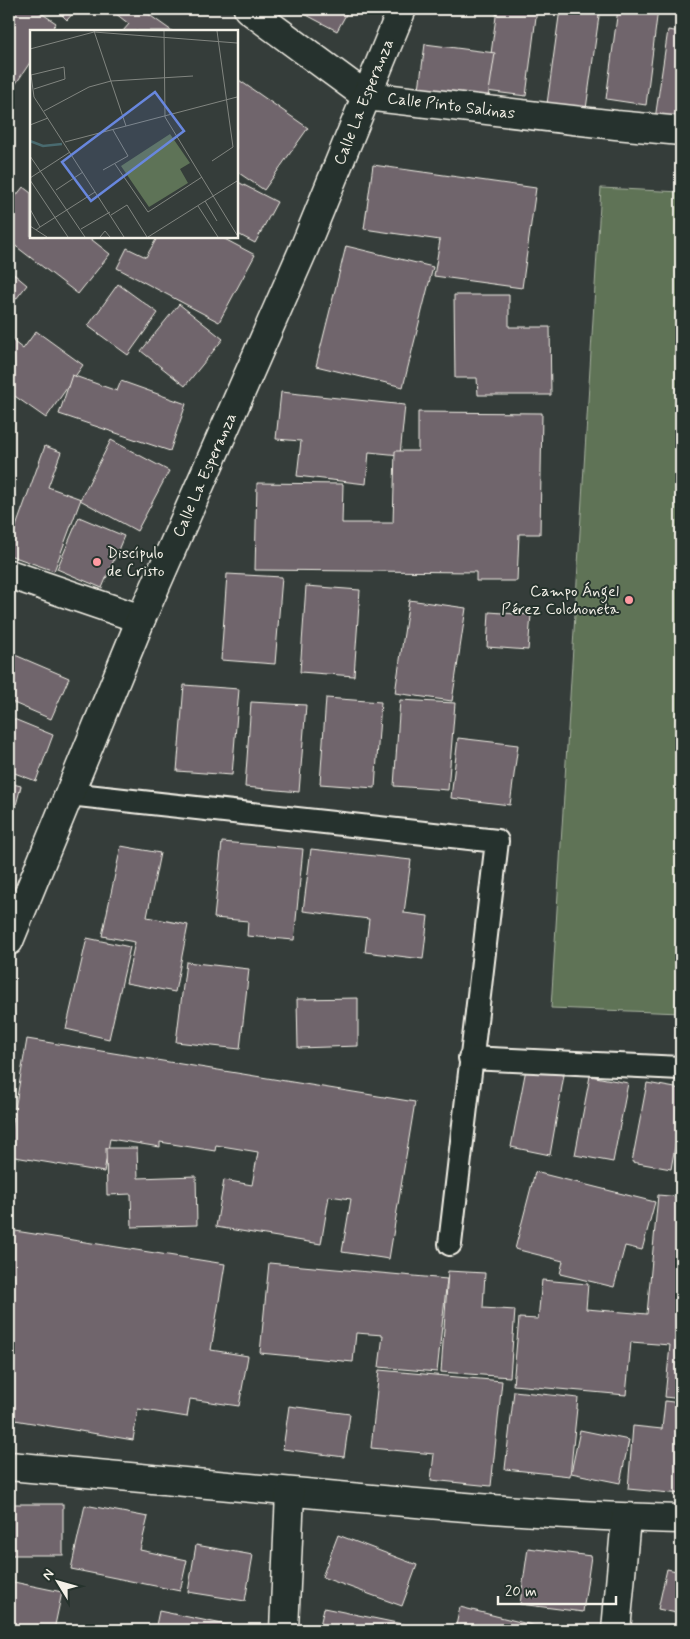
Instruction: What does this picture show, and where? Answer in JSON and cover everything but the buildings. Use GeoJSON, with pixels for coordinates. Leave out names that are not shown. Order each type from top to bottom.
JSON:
{"type":"FeatureCollection","features":[{"type":"Feature","properties":{"kind":"street","name":"Calle Pinto Salinas"},"geometry":{"type":"LineString","coordinates":[[248,9],[366,96],[681,131]]}},
{"type":"Feature","properties":{"kind":"street","name":"Calle La Esperanza"},"geometry":{"type":"LineString","coordinates":[[9,941],[142,619],[305,246],[402,9]]}},
{"type":"Feature","properties":{"kind":"street"},"geometry":{"type":"LineString","coordinates":[[9,574],[142,619]]}},
{"type":"Feature","properties":{"kind":"street"},"geometry":{"type":"LineString","coordinates":[[9,1466],[290,1493],[626,1518],[681,1519]]}},
{"type":"Feature","properties":{"kind":"street"},"geometry":{"type":"LineString","coordinates":[[284,1630],[290,1493]]}},
{"type":"Feature","properties":{"kind":"street"},"geometry":{"type":"LineString","coordinates":[[616,1630],[626,1518]]}},
{"type":"Feature","properties":{"kind":"lane"},"geometry":{"type":"LineString","coordinates":[[69,794],[497,841],[470,1058],[450,1244]]}},
{"type":"Feature","properties":{"kind":"lane"},"geometry":{"type":"LineString","coordinates":[[470,1058],[681,1068]]}},
{"type":"Feature","properties":{"kind":"green space","name":"Campo Ángel Pérez Colchoneta"},"geometry":{"type":"Polygon","coordinates":[[[601,188],[681,192],[681,1013],[551,1008],[601,188]]]}},
{"type":"Feature","properties":{"kind":"place","name":"Discípulo de Cristo"},"geometry":{"type":"Point","coordinates":[97,562]}},
{"type":"Feature","properties":{"kind":"place","name":"Campo Ángel Pérez Colchoneta"},"geometry":{"type":"Point","coordinates":[629,600]}}]}
